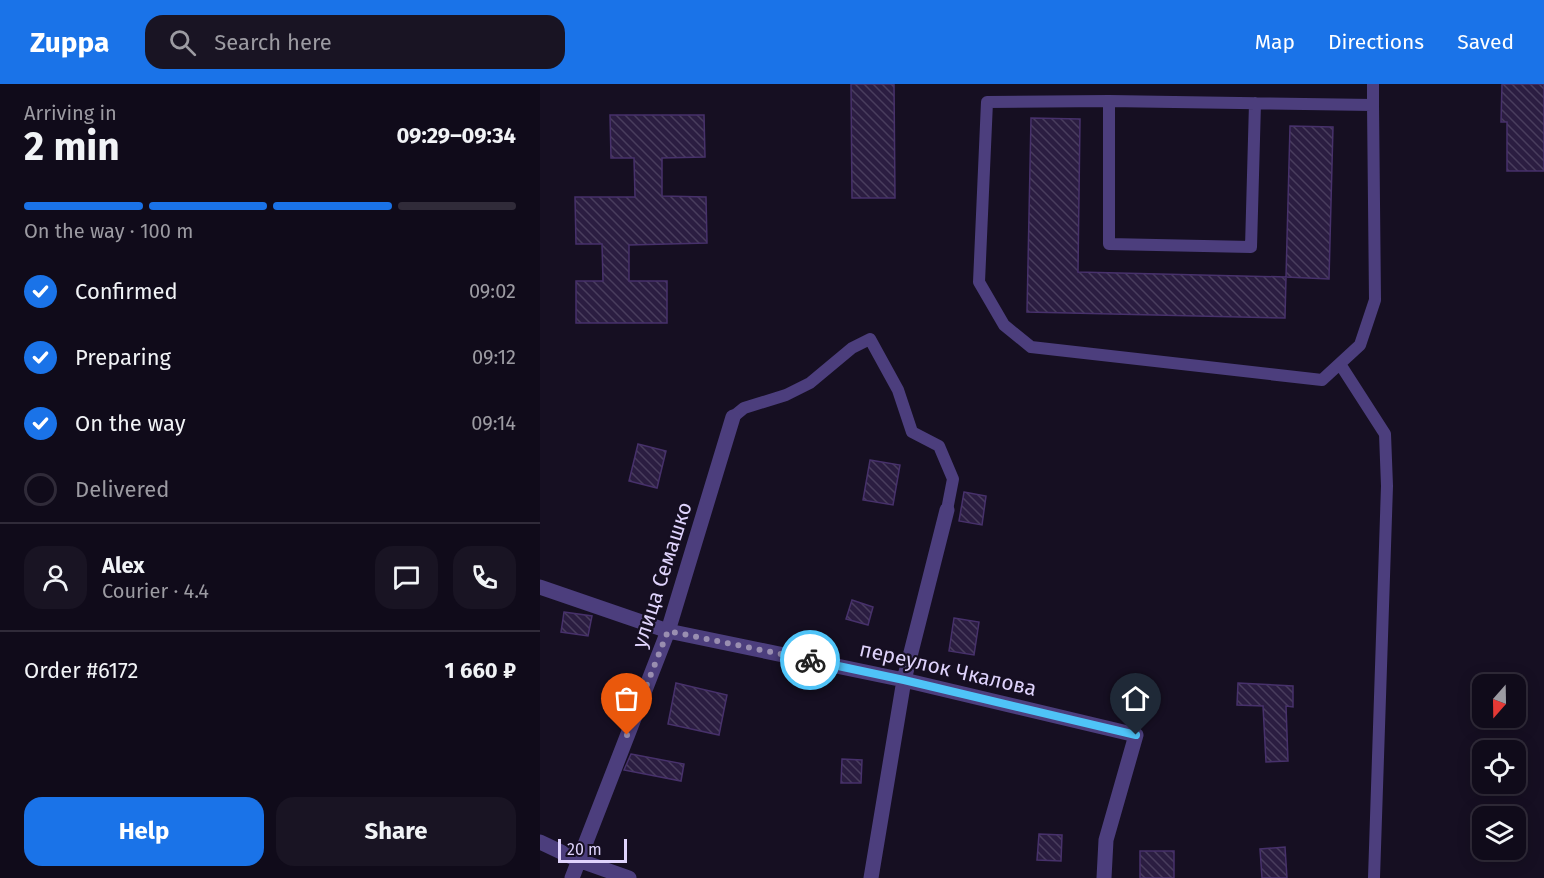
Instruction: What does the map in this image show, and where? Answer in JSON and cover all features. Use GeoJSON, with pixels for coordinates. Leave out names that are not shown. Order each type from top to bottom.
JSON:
{"type":"FeatureCollection","features":[{"type":"Feature","properties":{"kind":"street","name":"улица Семашко"},"geometry":{"type":"LineString","coordinates":[[572,878],[668,631],[733,417]]}},
{"type":"Feature","properties":{"kind":"street"},"geometry":{"type":"LineString","coordinates":[[871,878],[904,680],[947,510]]}},
{"type":"Feature","properties":{"kind":"street","name":"переулок Чкалова"},"geometry":{"type":"LineString","coordinates":[[540,587],[668,631],[904,680],[1136,735],[1106,840],[1104,878]]}},
{"type":"Feature","properties":{"kind":"street"},"geometry":{"type":"LineString","coordinates":[[540,842],[578,860],[629,878]]}},
{"type":"Feature","properties":{"kind":"lane"},"geometry":{"type":"LineString","coordinates":[[1373,84],[1375,300],[1360,345],[1322,380],[1031,347],[1005,325],[979,282],[987,102],[1109,100],[1373,105]]}},
{"type":"Feature","properties":{"kind":"lane"},"geometry":{"type":"LineString","coordinates":[[1109,100],[1109,244],[1251,247],[1255,103]]}},
{"type":"Feature","properties":{"kind":"lane"},"geometry":{"type":"LineString","coordinates":[[733,417],[744,408],[786,395],[810,382],[852,348],[870,339],[898,390],[912,432],[939,446],[953,479],[947,510]]}},
{"type":"Feature","properties":{"kind":"lane"},"geometry":{"type":"LineString","coordinates":[[1340,363],[1384,434],[1387,486],[1374,878]]}},
{"type":"Feature","properties":{"kind":"building"},"geometry":{"type":"Polygon","coordinates":[[[851,84],[894,84],[895,198],[852,198],[851,84]]]}},
{"type":"Feature","properties":{"kind":"building"},"geometry":{"type":"Polygon","coordinates":[[[1502,84],[1544,84],[1544,171],[1507,171],[1507,122],[1501,122],[1502,84]]]}},
{"type":"Feature","properties":{"kind":"building"},"geometry":{"type":"Polygon","coordinates":[[[610,115],[704,115],[705,157],[662,158],[662,196],[706,197],[707,243],[629,245],[629,281],[667,281],[667,323],[576,323],[576,281],[603,281],[602,244],[576,244],[575,197],[635,197],[634,158],[611,158],[610,115]]]}},
{"type":"Feature","properties":{"kind":"building"},"geometry":{"type":"Polygon","coordinates":[[[1031,118],[1080,119],[1078,272],[1286,277],[1285,318],[1027,312],[1031,118]]]}},
{"type":"Feature","properties":{"kind":"building"},"geometry":{"type":"Polygon","coordinates":[[[1290,126],[1333,127],[1329,279],[1286,277],[1290,126]]]}},
{"type":"Feature","properties":{"kind":"building"},"geometry":{"type":"Polygon","coordinates":[[[638,444],[666,451],[657,488],[629,481],[638,444]]]}},
{"type":"Feature","properties":{"kind":"building"},"geometry":{"type":"Polygon","coordinates":[[[870,460],[900,465],[893,505],[863,500],[870,460]]]}},
{"type":"Feature","properties":{"kind":"building"},"geometry":{"type":"Polygon","coordinates":[[[964,492],[986,496],[982,525],[959,521],[964,492]]]}},
{"type":"Feature","properties":{"kind":"building"},"geometry":{"type":"Polygon","coordinates":[[[852,600],[873,607],[868,625],[846,619],[852,600]]]}},
{"type":"Feature","properties":{"kind":"building"},"geometry":{"type":"Polygon","coordinates":[[[564,612],[592,616],[588,636],[561,632],[564,612]]]}},
{"type":"Feature","properties":{"kind":"building"},"geometry":{"type":"Polygon","coordinates":[[[954,618],[979,622],[974,655],[949,651],[954,618]]]}},
{"type":"Feature","properties":{"kind":"building"},"geometry":{"type":"Polygon","coordinates":[[[676,683],[727,695],[719,735],[668,724],[676,683]]]}},
{"type":"Feature","properties":{"kind":"building"},"geometry":{"type":"Polygon","coordinates":[[[1238,683],[1293,686],[1293,707],[1286,706],[1288,761],[1266,762],[1263,706],[1237,705],[1238,683]]]}},
{"type":"Feature","properties":{"kind":"building"},"geometry":{"type":"Polygon","coordinates":[[[631,754],[684,764],[681,781],[624,770],[631,754]]]}},
{"type":"Feature","properties":{"kind":"building"},"geometry":{"type":"Polygon","coordinates":[[[842,759],[862,760],[861,783],[841,783],[842,759]]]}},
{"type":"Feature","properties":{"kind":"building"},"geometry":{"type":"Polygon","coordinates":[[[1039,834],[1062,835],[1061,861],[1037,860],[1039,834]]]}},
{"type":"Feature","properties":{"kind":"building"},"geometry":{"type":"Polygon","coordinates":[[[1285,847],[1287,878],[1262,878],[1260,849],[1285,847]]]}},
{"type":"Feature","properties":{"kind":"building"},"geometry":{"type":"Polygon","coordinates":[[[1140,851],[1174,851],[1174,878],[1140,878],[1140,851]]]}},
{"type":"Feature","properties":{"kind":"way so far"},"geometry":{"type":"LineString","coordinates":[[627,735],[668,631],[810,660]]}},
{"type":"Feature","properties":{"kind":"route"},"geometry":{"type":"LineString","coordinates":[[810,660],[1072,718],[1136,735]]}}]}
